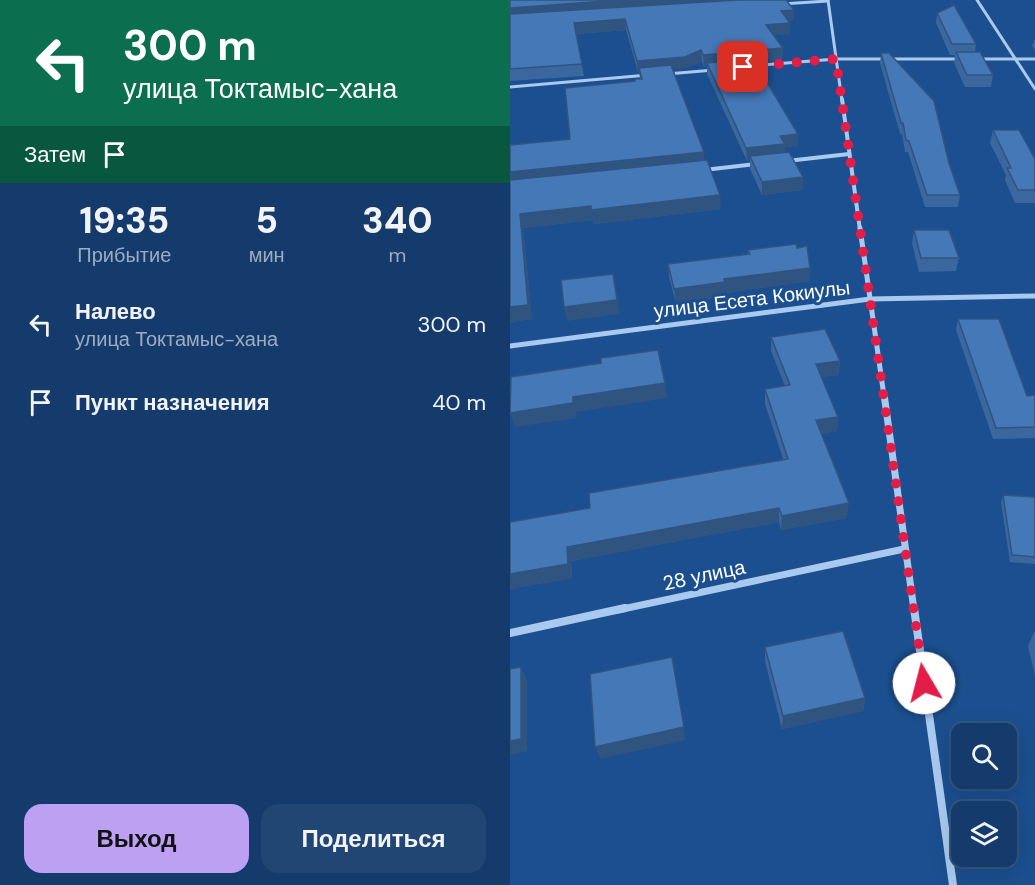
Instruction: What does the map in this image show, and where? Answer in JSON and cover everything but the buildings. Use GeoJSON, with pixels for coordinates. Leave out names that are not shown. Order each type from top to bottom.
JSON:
{"type":"FeatureCollection","features":[{"type":"Feature","properties":{"kind":"street"},"geometry":{"type":"LineString","coordinates":[[770,4],[828,0],[953,885]]}},
{"type":"Feature","properties":{"kind":"street"},"geometry":{"type":"LineString","coordinates":[[977,0],[1035,89]]}},
{"type":"Feature","properties":{"kind":"street"},"geometry":{"type":"LineString","coordinates":[[743,67],[836,59],[1035,59]]}},
{"type":"Feature","properties":{"kind":"street"},"geometry":{"type":"LineString","coordinates":[[662,74],[720,69]]}},
{"type":"Feature","properties":{"kind":"street"},"geometry":{"type":"LineString","coordinates":[[510,87],[650,75]]}},
{"type":"Feature","properties":{"kind":"street"},"geometry":{"type":"LineString","coordinates":[[779,162],[849,154]]}},
{"type":"Feature","properties":{"kind":"street"},"geometry":{"type":"LineString","coordinates":[[697,170],[768,163]]}},
{"type":"Feature","properties":{"kind":"street","name":"улица Есета Кокиулы"},"geometry":{"type":"LineString","coordinates":[[510,346],[870,299],[1035,296]]}},
{"type":"Feature","properties":{"kind":"street","name":"28 улица"},"geometry":{"type":"LineString","coordinates":[[510,633],[904,549]]}},
{"type":"Feature","properties":{"kind":"route"},"geometry":{"type":"LineString","coordinates":[[743,67],[836,59],[924,683]]}}]}
